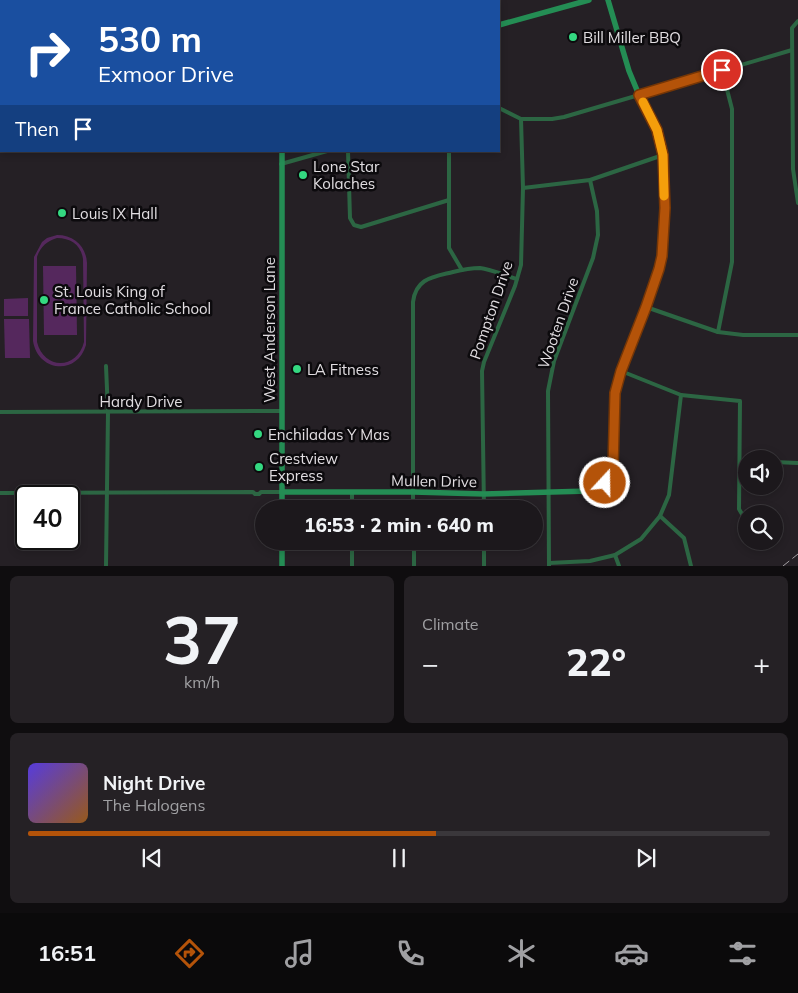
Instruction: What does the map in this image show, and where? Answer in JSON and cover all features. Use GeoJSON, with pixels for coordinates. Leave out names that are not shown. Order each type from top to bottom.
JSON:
{"type":"FeatureCollection","features":[{"type":"Feature","properties":{"kind":"street"},"geometry":{"type":"LineString","coordinates":[[500,25],[589,0]]}},
{"type":"Feature","properties":{"kind":"street"},"geometry":{"type":"LineString","coordinates":[[608,0],[624,56],[639,95],[657,130],[663,155],[665,208],[662,256],[659,269],[621,371],[681,395],[740,401],[739,450]]}},
{"type":"Feature","properties":{"kind":"street"},"geometry":{"type":"LineString","coordinates":[[797,22],[792,28],[792,50],[793,169],[798,203]]}},
{"type":"Feature","properties":{"kind":"street"},"geometry":{"type":"LineString","coordinates":[[500,108],[522,119],[558,118],[792,50]]}},
{"type":"Feature","properties":{"kind":"street"},"geometry":{"type":"LineString","coordinates":[[718,332],[732,262],[732,109],[722,70]]}},
{"type":"Feature","properties":{"kind":"street","name":"Pompton Drive"},"geometry":{"type":"LineString","coordinates":[[484,500],[482,371],[521,265],[522,119]]}},
{"type":"Feature","properties":{"kind":"street","name":"West Anderson Lane"},"geometry":{"type":"LineString","coordinates":[[282,152],[282,500]]}},
{"type":"Feature","properties":{"kind":"street"},"geometry":{"type":"LineString","coordinates":[[281,164],[323,152]]}},
{"type":"Feature","properties":{"kind":"street"},"geometry":{"type":"LineString","coordinates":[[348,152],[350,218],[354,225],[361,226],[448,200]]}},
{"type":"Feature","properties":{"kind":"street"},"geometry":{"type":"LineString","coordinates":[[449,152],[449,248],[462,270]]}},
{"type":"Feature","properties":{"kind":"street"},"geometry":{"type":"LineString","coordinates":[[523,188],[590,180],[663,155]]}},
{"type":"Feature","properties":{"kind":"street","name":"Wooten Drive"},"geometry":{"type":"LineString","coordinates":[[549,564],[548,391],[554,361],[593,258],[598,235],[598,211],[590,180]]}},
{"type":"Feature","properties":{"kind":"street"},"geometry":{"type":"LineString","coordinates":[[413,500],[414,295],[419,286],[429,278],[462,270],[481,268],[517,279]]}},
{"type":"Feature","properties":{"kind":"street"},"geometry":{"type":"LineString","coordinates":[[646,307],[718,332],[743,335],[798,335]]}},
{"type":"Feature","properties":{"kind":"street"},"geometry":{"type":"LineString","coordinates":[[106,366],[108,412],[106,566]]}},
{"type":"Feature","properties":{"kind":"street","name":"Mullen Drive"},"geometry":{"type":"LineString","coordinates":[[0,493],[253,492],[259,494],[260,492],[413,492],[484,494],[588,491],[598,488],[605,483],[613,468],[615,393],[621,371]]}},
{"type":"Feature","properties":{"kind":"street"},"geometry":{"type":"LineString","coordinates":[[549,564],[590,561],[615,555],[641,539],[660,516],[669,495],[681,395]]}},
{"type":"Feature","properties":{"kind":"street","name":"Hardy Drive"},"geometry":{"type":"LineString","coordinates":[[0,412],[282,411]]}},
{"type":"Feature","properties":{"kind":"street"},"geometry":{"type":"LineString","coordinates":[[783,462],[798,463]]}},
{"type":"Feature","properties":{"kind":"street"},"geometry":{"type":"LineString","coordinates":[[352,493],[352,500]]}},
{"type":"Feature","properties":{"kind":"street"},"geometry":{"type":"LineString","coordinates":[[660,516],[684,538],[691,566]]}},
{"type":"Feature","properties":{"kind":"street"},"geometry":{"type":"LineString","coordinates":[[282,550],[282,566]]}},
{"type":"Feature","properties":{"kind":"street"},"geometry":{"type":"LineString","coordinates":[[352,550],[352,566]]}},
{"type":"Feature","properties":{"kind":"street"},"geometry":{"type":"LineString","coordinates":[[414,550],[414,566]]}},
{"type":"Feature","properties":{"kind":"street"},"geometry":{"type":"LineString","coordinates":[[484,550],[484,566]]}},
{"type":"Feature","properties":{"kind":"street"},"geometry":{"type":"LineString","coordinates":[[615,555],[619,566]]}},
{"type":"Feature","properties":{"kind":"shaded area"},"geometry":{"type":"Polygon","coordinates":[[[57,235],[74,239],[82,247],[87,263],[86,345],[75,362],[67,366],[50,364],[42,359],[36,351],[33,341],[34,257],[42,242],[47,238],[57,235]],[[57,238],[42,247],[37,257],[37,342],[46,358],[53,362],[61,363],[75,358],[84,342],[83,259],[78,246],[67,239],[57,238]]]}},
{"type":"Feature","properties":{"kind":"shaded area"},"geometry":{"type":"Polygon","coordinates":[[[43,266],[76,266],[77,335],[44,335],[43,266]]]}},
{"type":"Feature","properties":{"kind":"shaded area"},"geometry":{"type":"Polygon","coordinates":[[[28,298],[28,316],[4,316],[4,299],[28,298]]]}},
{"type":"Feature","properties":{"kind":"shaded area"},"geometry":{"type":"Polygon","coordinates":[[[4,319],[29,319],[30,358],[5,358],[4,319]]]}},
{"type":"Feature","properties":{"kind":"railway"},"geometry":{"type":"LineString","coordinates":[[783,566],[798,554]]}},
{"type":"Feature","properties":{"kind":"slow traffic"},"geometry":{"type":"LineString","coordinates":[[643,102],[657,130],[663,155],[664,196]]}},
{"type":"Feature","properties":{"kind":"place","name":"Bill Miller BBQ"},"geometry":{"type":"Point","coordinates":[573,37]}},
{"type":"Feature","properties":{"kind":"place","name":"Lone Star Kolaches"},"geometry":{"type":"Point","coordinates":[303,175]}},
{"type":"Feature","properties":{"kind":"place","name":"Louis IX Hall"},"geometry":{"type":"Point","coordinates":[62,213]}},
{"type":"Feature","properties":{"kind":"place","name":"St. Louis King of France Catholic School"},"geometry":{"type":"Point","coordinates":[44,300]}},
{"type":"Feature","properties":{"kind":"place","name":"LA Fitness"},"geometry":{"type":"Point","coordinates":[297,369]}},
{"type":"Feature","properties":{"kind":"place","name":"Enchiladas Y Mas"},"geometry":{"type":"Point","coordinates":[258,434]}},
{"type":"Feature","properties":{"kind":"place","name":"Crestview Express"},"geometry":{"type":"Point","coordinates":[259,467]}},
{"type":"Feature","properties":{"kind":"route"},"geometry":{"type":"LineString","coordinates":[[605,483],[613,468],[615,393],[662,256],[665,208],[663,155],[657,130],[639,95],[722,70]]}}]}
